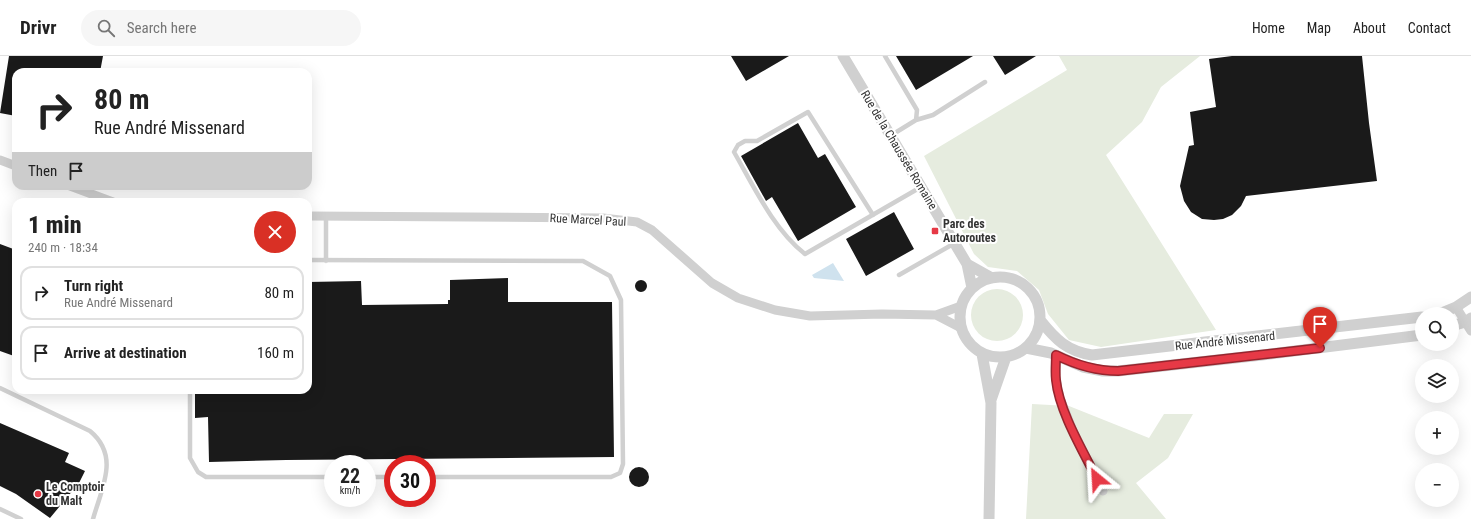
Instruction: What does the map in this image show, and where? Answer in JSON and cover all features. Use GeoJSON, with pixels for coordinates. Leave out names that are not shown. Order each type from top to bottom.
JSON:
{"type":"FeatureCollection","features":[{"type":"Feature","properties":{"kind":"street","name":"Rue de la Chaussée Romaine"},"geometry":{"type":"LineString","coordinates":[[843,56],[967,264],[972,288]]}},
{"type":"Feature","properties":{"kind":"street"},"geometry":{"type":"LineString","coordinates":[[0,160],[12,164]]}},
{"type":"Feature","properties":{"kind":"street"},"geometry":{"type":"LineString","coordinates":[[81,190],[102,198]]}},
{"type":"Feature","properties":{"kind":"street","name":"Rue Marcel Paul"},"geometry":{"type":"LineString","coordinates":[[312,216],[603,218],[637,222],[652,230],[712,283],[738,298],[775,310],[810,316],[882,314],[936,315],[961,306]]}},
{"type":"Feature","properties":{"kind":"street"},"geometry":{"type":"LineString","coordinates":[[967,264],[992,278]]}},
{"type":"Feature","properties":{"kind":"street"},"geometry":{"type":"LineString","coordinates":[[1004,277],[1016,280],[1026,287],[1034,297],[1039,308],[1040,320],[1035,335],[1026,348],[1017,354],[1006,357],[994,357],[982,354],[972,347],[965,339],[961,328],[959,316],[965,296],[980,282],[992,278],[1004,277]]}},
{"type":"Feature","properties":{"kind":"street"},"geometry":{"type":"LineString","coordinates":[[1456,307],[1471,296]]}},
{"type":"Feature","properties":{"kind":"street"},"geometry":{"type":"LineString","coordinates":[[1459,311],[1469,324]]}},
{"type":"Feature","properties":{"kind":"street","name":"Rue Marcel Paul"},"geometry":{"type":"LineString","coordinates":[[936,315],[961,328]]}},
{"type":"Feature","properties":{"kind":"street","name":"Rue André Missenard"},"geometry":{"type":"LineString","coordinates":[[1040,320],[1052,336],[1064,346],[1080,353],[1092,355],[1415,319]]}},
{"type":"Feature","properties":{"kind":"street"},"geometry":{"type":"LineString","coordinates":[[1459,325],[1469,324]]}},
{"type":"Feature","properties":{"kind":"street","name":"Rue André Missenard"},"geometry":{"type":"LineString","coordinates":[[1026,348],[1046,351],[1083,367],[1103,371],[1131,370],[1415,335]]}},
{"type":"Feature","properties":{"kind":"street"},"geometry":{"type":"LineString","coordinates":[[1129,352],[1131,370]]}},
{"type":"Feature","properties":{"kind":"street"},"geometry":{"type":"LineString","coordinates":[[982,354],[991,403],[989,519]]}},
{"type":"Feature","properties":{"kind":"street"},"geometry":{"type":"LineString","coordinates":[[1056,355],[1056,380],[1060,398],[1073,431],[1103,491]]}},
{"type":"Feature","properties":{"kind":"street"},"geometry":{"type":"LineString","coordinates":[[991,403],[1006,357]]}},
{"type":"Feature","properties":{"kind":"lane"},"geometry":{"type":"LineString","coordinates":[[885,56],[917,110],[916,120]]}},
{"type":"Feature","properties":{"kind":"lane"},"geometry":{"type":"LineString","coordinates":[[890,136],[916,120],[933,115],[984,82]]}},
{"type":"Feature","properties":{"kind":"lane"},"geometry":{"type":"LineString","coordinates":[[873,215],[808,112],[757,141],[746,141],[738,145],[734,152],[764,204],[792,244],[805,254],[873,215],[921,187]]}},
{"type":"Feature","properties":{"kind":"lane"},"geometry":{"type":"LineString","coordinates":[[326,216],[326,261]]}},
{"type":"Feature","properties":{"kind":"lane"},"geometry":{"type":"LineString","coordinates":[[899,275],[955,243]]}},
{"type":"Feature","properties":{"kind":"lane"},"geometry":{"type":"LineString","coordinates":[[312,260],[583,261],[610,276],[621,300],[623,464],[620,473],[611,478],[436,478]]}},
{"type":"Feature","properties":{"kind":"lane"},"geometry":{"type":"LineString","coordinates":[[0,388],[12,394]]}},
{"type":"Feature","properties":{"kind":"lane"},"geometry":{"type":"LineString","coordinates":[[13,394],[90,431],[98,438],[105,450],[107,471],[93,519]]}},
{"type":"Feature","properties":{"kind":"lane"},"geometry":{"type":"LineString","coordinates":[[190,394],[190,458],[198,472],[206,477],[324,477]]}},
{"type":"Feature","properties":{"kind":"lane"},"geometry":{"type":"LineString","coordinates":[[0,509],[21,519]]}},
{"type":"Feature","properties":{"kind":"shaded area"},"geometry":{"type":"Polygon","coordinates":[[[1059,56],[1200,56],[1161,87],[1142,122],[1106,155],[1216,330],[1101,347],[1069,340],[1048,314],[1039,290],[1017,271],[988,267],[974,254],[924,156],[1067,70],[1059,56]]]}},
{"type":"Feature","properties":{"kind":"shaded area"},"geometry":{"type":"Polygon","coordinates":[[[992,289],[1002,289],[1016,296],[1023,310],[1023,320],[1016,334],[1002,341],[992,341],[982,337],[975,330],[971,320],[971,310],[975,300],[982,293],[992,289]]]}},
{"type":"Feature","properties":{"kind":"shaded area"},"geometry":{"type":"Polygon","coordinates":[[[1032,404],[1069,406],[1149,438],[1164,414],[1193,414],[1168,458],[1136,483],[1166,519],[1026,519],[1032,404]]]}},
{"type":"Feature","properties":{"kind":"water"},"geometry":{"type":"Polygon","coordinates":[[[833,263],[844,281],[814,278],[812,275],[833,263]]]}},
{"type":"Feature","properties":{"kind":"building"},"geometry":{"type":"Polygon","coordinates":[[[9,56],[103,56],[101,68],[12,68],[12,115],[0,113],[9,56]]]}},
{"type":"Feature","properties":{"kind":"building"},"geometry":{"type":"Polygon","coordinates":[[[731,56],[789,56],[746,81],[731,56]]]}},
{"type":"Feature","properties":{"kind":"building"},"geometry":{"type":"Polygon","coordinates":[[[896,56],[973,56],[916,90],[896,56]]]}},
{"type":"Feature","properties":{"kind":"building"},"geometry":{"type":"Polygon","coordinates":[[[993,56],[1036,56],[1005,75],[993,56]]]}},
{"type":"Feature","properties":{"kind":"building"},"geometry":{"type":"Polygon","coordinates":[[[1232,56],[1362,56],[1377,181],[1246,196],[1241,206],[1232,215],[1223,219],[1202,219],[1191,212],[1184,201],[1180,186],[1189,146],[1194,145],[1190,112],[1216,107],[1209,59],[1232,56]]]}},
{"type":"Feature","properties":{"kind":"building"},"geometry":{"type":"Polygon","coordinates":[[[798,123],[818,158],[825,154],[856,207],[798,241],[772,197],[766,201],[741,156],[798,123]]]}},
{"type":"Feature","properties":{"kind":"building"},"geometry":{"type":"Polygon","coordinates":[[[894,212],[914,249],[866,276],[846,239],[894,212]]]}},
{"type":"Feature","properties":{"kind":"building"},"geometry":{"type":"Polygon","coordinates":[[[0,244],[12,248],[12,355],[0,351],[0,244]]]}},
{"type":"Feature","properties":{"kind":"building"},"geometry":{"type":"Polygon","coordinates":[[[508,278],[508,302],[612,302],[614,457],[436,459],[436,455],[384,455],[384,459],[376,459],[376,455],[324,455],[324,460],[209,462],[208,417],[195,418],[195,394],[312,394],[312,282],[361,281],[362,305],[448,304],[448,300],[450,300],[450,280],[508,278]]]}},
{"type":"Feature","properties":{"kind":"building"},"geometry":{"type":"Polygon","coordinates":[[[639,280],[643,280],[647,286],[643,292],[639,292],[635,288],[635,284],[639,280]]]}},
{"type":"Feature","properties":{"kind":"building"},"geometry":{"type":"Polygon","coordinates":[[[0,423],[69,453],[65,462],[85,471],[79,483],[50,518],[16,494],[0,486],[0,423]]]}},
{"type":"Feature","properties":{"kind":"building"},"geometry":{"type":"Polygon","coordinates":[[[639,467],[646,470],[649,477],[646,484],[639,487],[632,484],[629,477],[632,470],[639,467]]]}},
{"type":"Feature","properties":{"kind":"place","name":"Parc des Autoroutes"},"geometry":{"type":"Point","coordinates":[935,231]}},
{"type":"Feature","properties":{"kind":"place","name":"Le Comptoir du Malt"},"geometry":{"type":"Point","coordinates":[38,494]}},
{"type":"Feature","properties":{"kind":"route"},"geometry":{"type":"LineString","coordinates":[[1097,479],[1073,431],[1060,398],[1056,380],[1056,355],[1083,367],[1103,371],[1118,371],[1320,348]]}}]}
